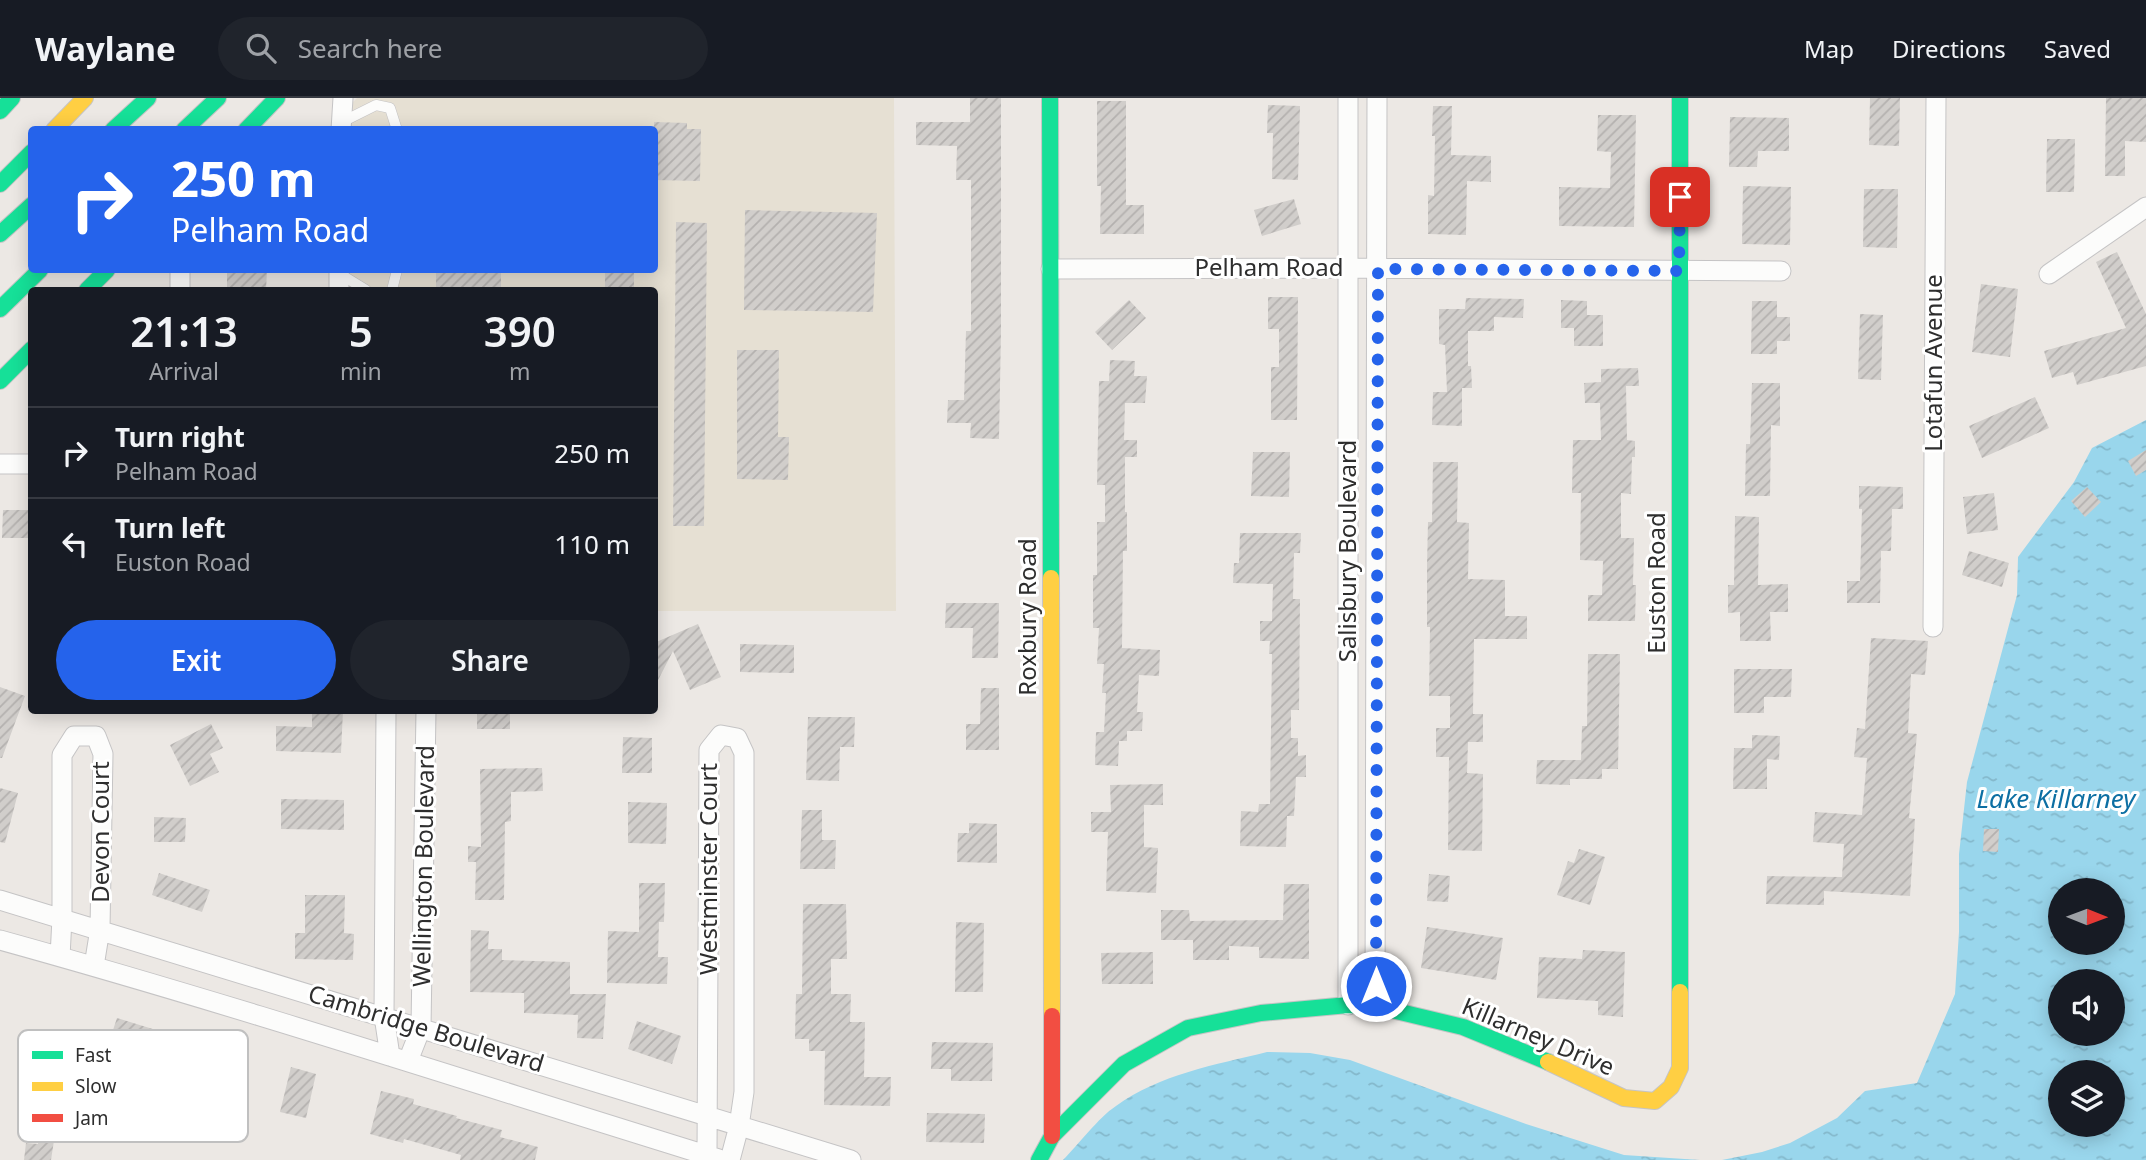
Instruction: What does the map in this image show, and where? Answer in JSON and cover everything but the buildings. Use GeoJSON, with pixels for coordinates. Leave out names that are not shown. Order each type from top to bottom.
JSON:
{"type":"FeatureCollection","features":[{"type":"Feature","properties":{"kind":"main road"},"geometry":{"type":"LineString","coordinates":[[0,111],[12,98]]}},
{"type":"Feature","properties":{"kind":"main road"},"geometry":{"type":"LineString","coordinates":[[58,126],[85,98]]}},
{"type":"Feature","properties":{"kind":"main road"},"geometry":{"type":"LineString","coordinates":[[117,126],[148,98]]}},
{"type":"Feature","properties":{"kind":"main road"},"geometry":{"type":"LineString","coordinates":[[188,126],[218,98]]}},
{"type":"Feature","properties":{"kind":"main road"},"geometry":{"type":"LineString","coordinates":[[250,126],[278,98]]}},
{"type":"Feature","properties":{"kind":"main road","name":"Roxbury Road"},"geometry":{"type":"LineString","coordinates":[[1050,98],[1052,1136]]}},
{"type":"Feature","properties":{"kind":"main road","name":"Euston Road"},"geometry":{"type":"LineString","coordinates":[[1680,98],[1680,1068]]}},
{"type":"Feature","properties":{"kind":"main road"},"geometry":{"type":"LineString","coordinates":[[0,184],[28,156]]}},
{"type":"Feature","properties":{"kind":"main road"},"geometry":{"type":"LineString","coordinates":[[0,234],[28,209]]}},
{"type":"Feature","properties":{"kind":"main road"},"geometry":{"type":"LineString","coordinates":[[0,309],[37,273]]}},
{"type":"Feature","properties":{"kind":"main road"},"geometry":{"type":"LineString","coordinates":[[90,287],[104,273]]}},
{"type":"Feature","properties":{"kind":"main road"},"geometry":{"type":"LineString","coordinates":[[0,381],[28,353]]}},
{"type":"Feature","properties":{"kind":"main road","name":"Killarney Drive"},"geometry":{"type":"LineString","coordinates":[[1039,1160],[1052,1136],[1124,1064],[1188,1028],[1261,1013],[1348,1004],[1376,1006],[1462,1027],[1534,1055],[1624,1098],[1655,1101],[1671,1087],[1680,1068]]}},
{"type":"Feature","properties":{"kind":"street","name":"Salisbury Boulevard"},"geometry":{"type":"LineString","coordinates":[[1348,98],[1348,1004]]}},
{"type":"Feature","properties":{"kind":"street","name":"Salisbury Boulevard"},"geometry":{"type":"LineString","coordinates":[[1376,1006],[1377,98]]}},
{"type":"Feature","properties":{"kind":"street","name":"Lotafun Avenue"},"geometry":{"type":"LineString","coordinates":[[1933,627],[1936,98]]}},
{"type":"Feature","properties":{"kind":"street"},"geometry":{"type":"LineString","coordinates":[[2049,274],[2146,207]]}},
{"type":"Feature","properties":{"kind":"street","name":"Pelham Road"},"geometry":{"type":"LineString","coordinates":[[1051,269],[1781,271]]}},
{"type":"Feature","properties":{"kind":"street"},"geometry":{"type":"LineString","coordinates":[[0,464],[28,464]]}},
{"type":"Feature","properties":{"kind":"street","name":"Wellington Boulevard"},"geometry":{"type":"LineString","coordinates":[[386,714],[384,1016],[399,1059]]}},
{"type":"Feature","properties":{"kind":"street","name":"Wellington Boulevard"},"geometry":{"type":"LineString","coordinates":[[399,1059],[421,1028],[426,714]]}},
{"type":"Feature","properties":{"kind":"street","name":"Westminster Court"},"geometry":{"type":"LineString","coordinates":[[714,1158],[709,1116],[709,750],[721,735],[737,738],[744,753],[744,1092],[730,1160]]}},
{"type":"Feature","properties":{"kind":"street","name":"Devon Court"},"geometry":{"type":"LineString","coordinates":[[60,957],[62,755],[74,736],[96,736],[103,754],[100,929],[93,966]]}},
{"type":"Feature","properties":{"kind":"street","name":"Cambridge Boulevard"},"geometry":{"type":"LineString","coordinates":[[0,900],[851,1160]]}},
{"type":"Feature","properties":{"kind":"street","name":"Cambridge Boulevard"},"geometry":{"type":"LineString","coordinates":[[0,940],[399,1059],[714,1158]]}},
{"type":"Feature","properties":{"kind":"lane"},"geometry":{"type":"LineString","coordinates":[[342,113],[376,105],[390,108],[396,126]]}},
{"type":"Feature","properties":{"kind":"lane"},"geometry":{"type":"LineString","coordinates":[[339,278],[359,287]]}},
{"type":"Feature","properties":{"kind":"shaded area"},"geometry":{"type":"Polygon","coordinates":[[[357,98],[894,98],[896,611],[658,611],[658,287],[349,287],[349,273],[658,273],[658,126],[350,126],[350,105],[357,98]]]}},
{"type":"Feature","properties":{"kind":"water","name":"Lake Killarney"},"geometry":{"type":"Polygon","coordinates":[[[2146,420],[2146,1160],[1722,1160],[1790,1143],[1837,1118],[1865,1091],[1917,1083],[1955,994],[1959,932],[1959,854],[1967,782],[2017,595],[2018,557],[2074,482],[2092,448],[2146,420]]]}},
{"type":"Feature","properties":{"kind":"water"},"geometry":{"type":"Polygon","coordinates":[[[1267,1052],[1310,1053],[1350,1060],[1526,1124],[1624,1155],[1700,1160],[1063,1160],[1102,1117],[1133,1095],[1169,1078],[1267,1052]]]}},
{"type":"Feature","properties":{"kind":"traffic: fast"},"geometry":{"type":"LineString","coordinates":[[0,111],[12,98]]}},
{"type":"Feature","properties":{"kind":"traffic: fast"},"geometry":{"type":"LineString","coordinates":[[117,126],[148,98]]}},
{"type":"Feature","properties":{"kind":"traffic: fast"},"geometry":{"type":"LineString","coordinates":[[188,126],[218,98]]}},
{"type":"Feature","properties":{"kind":"traffic: fast"},"geometry":{"type":"LineString","coordinates":[[250,126],[277,98]]}},
{"type":"Feature","properties":{"kind":"traffic: fast"},"geometry":{"type":"LineString","coordinates":[[1050,98],[1051,578]]}},
{"type":"Feature","properties":{"kind":"traffic: fast"},"geometry":{"type":"LineString","coordinates":[[1680,98],[1680,992]]}},
{"type":"Feature","properties":{"kind":"traffic: fast"},"geometry":{"type":"LineString","coordinates":[[0,184],[28,156]]}},
{"type":"Feature","properties":{"kind":"traffic: fast"},"geometry":{"type":"LineString","coordinates":[[0,234],[28,209]]}},
{"type":"Feature","properties":{"kind":"traffic: fast"},"geometry":{"type":"LineString","coordinates":[[0,309],[37,273]]}},
{"type":"Feature","properties":{"kind":"traffic: fast"},"geometry":{"type":"LineString","coordinates":[[90,287],[104,273]]}},
{"type":"Feature","properties":{"kind":"traffic: fast"},"geometry":{"type":"LineString","coordinates":[[0,381],[28,353]]}},
{"type":"Feature","properties":{"kind":"traffic: fast"},"geometry":{"type":"LineString","coordinates":[[1039,1160],[1052,1136],[1124,1064],[1188,1028],[1261,1013],[1348,1005],[1375,1006],[1463,1027],[1548,1062]]}},
{"type":"Feature","properties":{"kind":"traffic: slow"},"geometry":{"type":"LineString","coordinates":[[58,126],[85,98]]}},
{"type":"Feature","properties":{"kind":"traffic: slow"},"geometry":{"type":"LineString","coordinates":[[1051,578],[1052,1016]]}},
{"type":"Feature","properties":{"kind":"traffic: slow"},"geometry":{"type":"LineString","coordinates":[[1548,1062],[1624,1098],[1655,1101],[1671,1087],[1680,1068],[1680,992]]}},
{"type":"Feature","properties":{"kind":"traffic: jam"},"geometry":{"type":"LineString","coordinates":[[1052,1016],[1052,1136]]}},
{"type":"Feature","properties":{"kind":"route"},"geometry":{"type":"LineString","coordinates":[[1376,986],[1378,269],[1679,271],[1680,197]]}}]}
